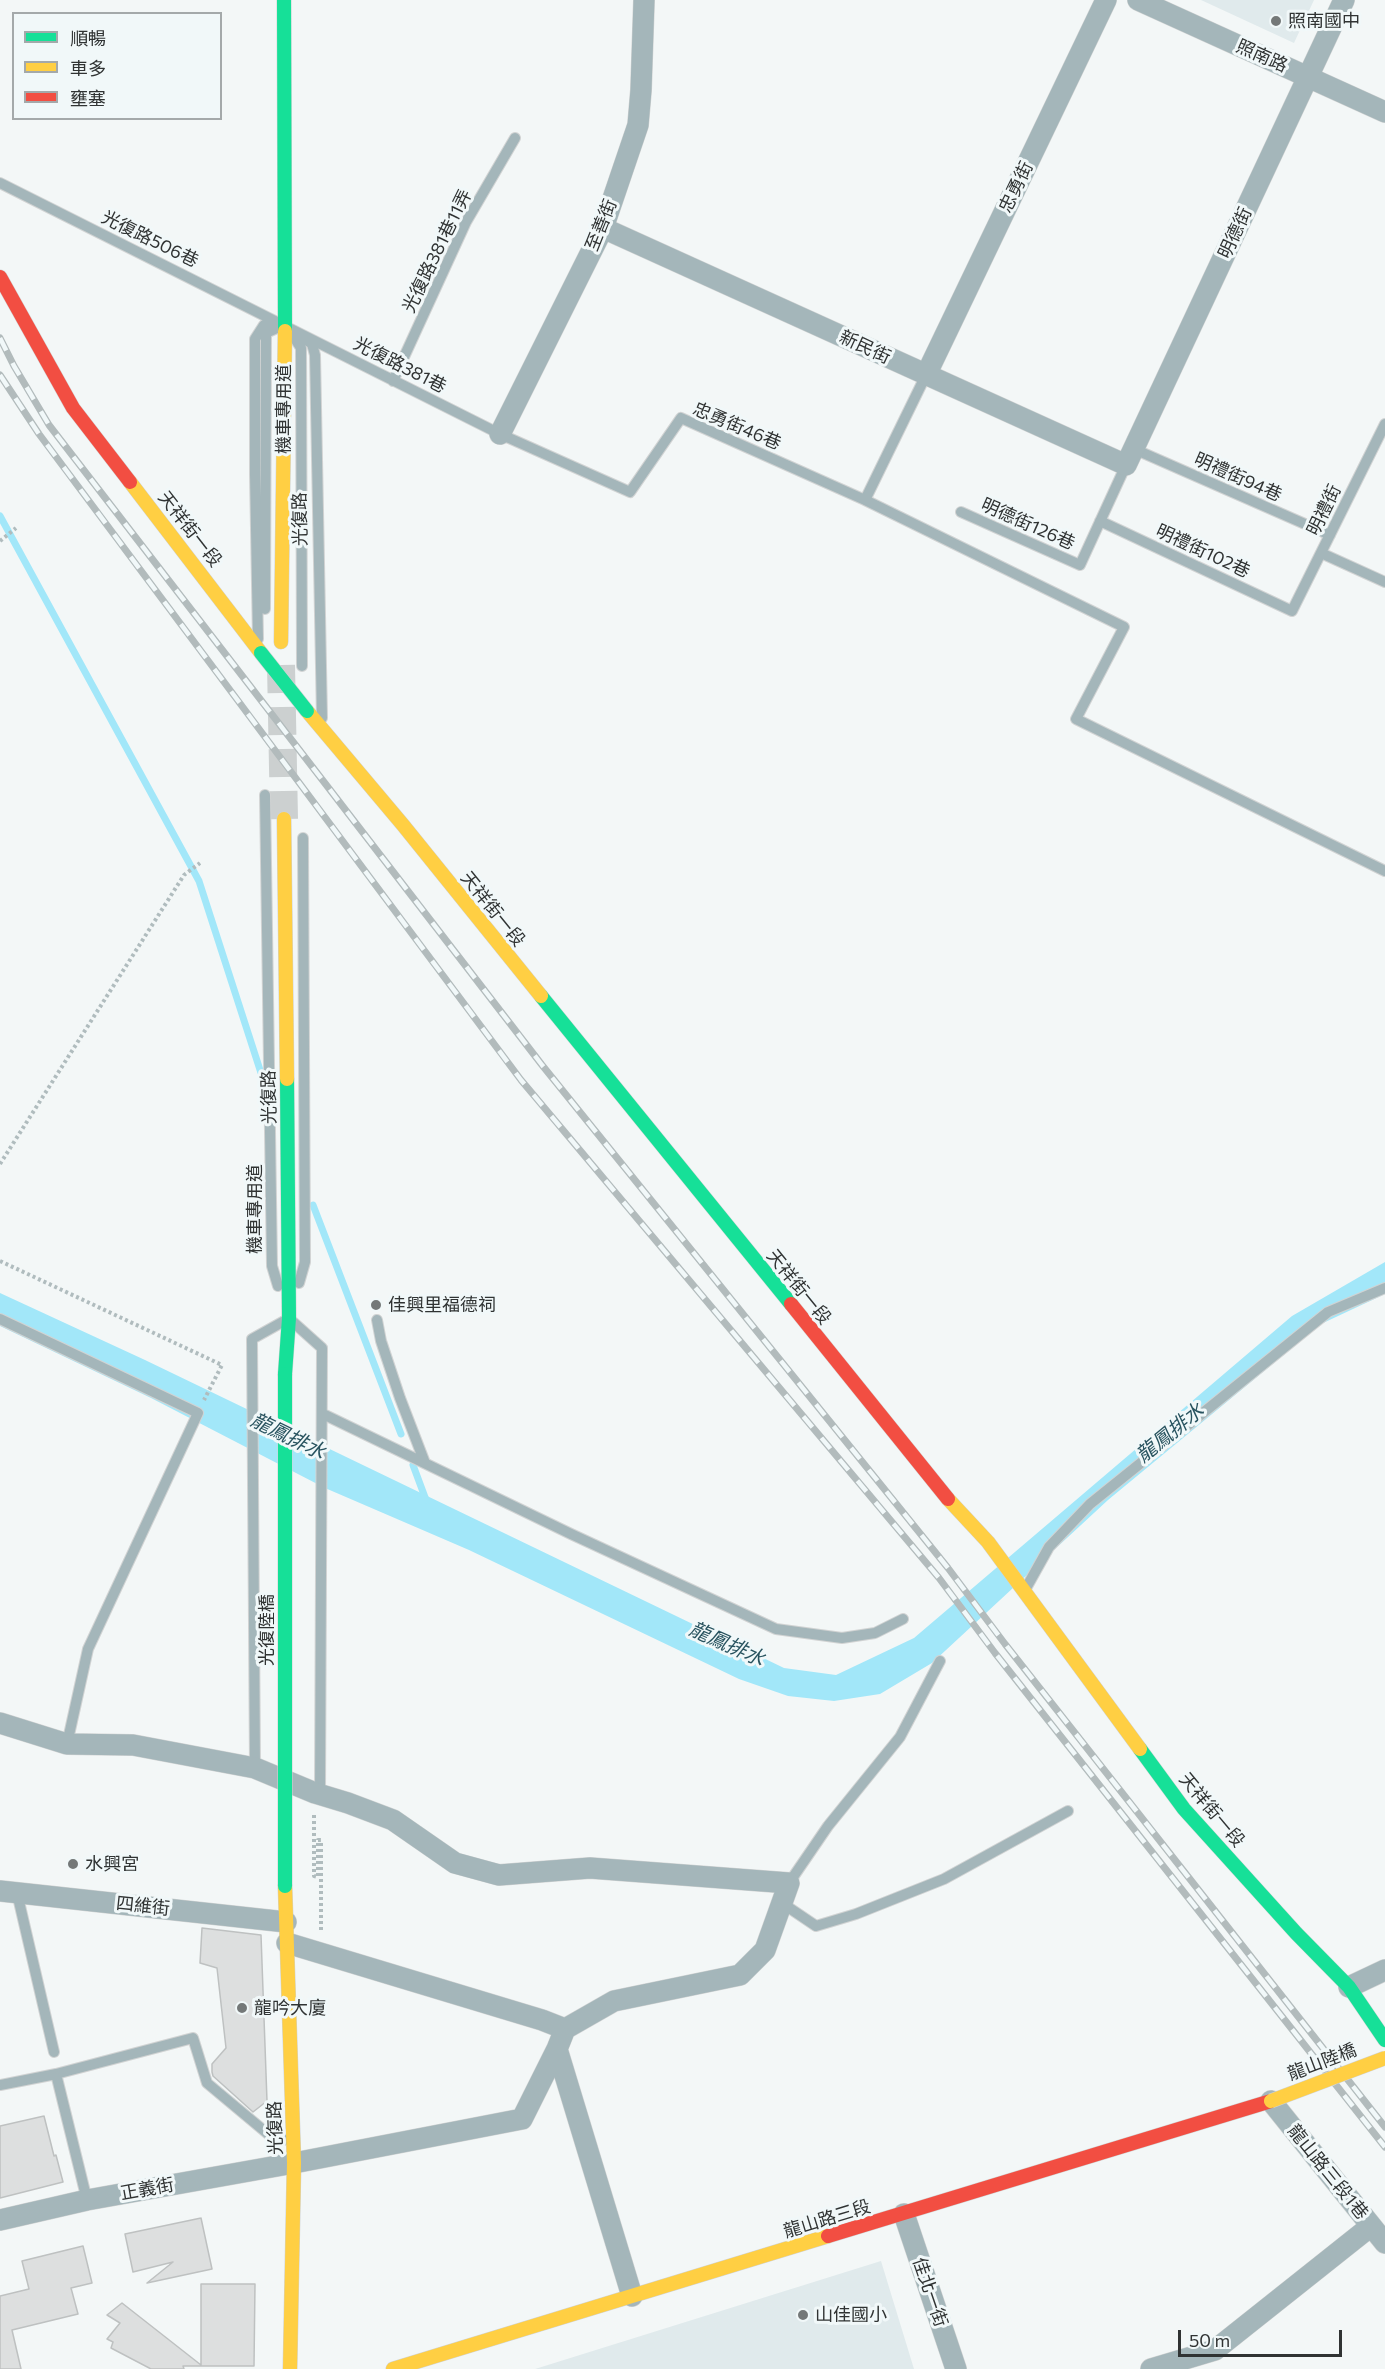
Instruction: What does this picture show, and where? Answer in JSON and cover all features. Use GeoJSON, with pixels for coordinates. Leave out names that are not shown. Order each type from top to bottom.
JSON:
{"type":"FeatureCollection","features":[{"type":"Feature","properties":{"kind":"street","name":"光復路"},"geometry":{"type":"LineString","coordinates":[[281,642],[285,324],[284,0]]}},
{"type":"Feature","properties":{"kind":"street","name":"至善街"},"geometry":{"type":"LineString","coordinates":[[500,434],[603,228],[638,125],[645,0]]}},
{"type":"Feature","properties":{"kind":"street","name":"忠勇街"},"geometry":{"type":"LineString","coordinates":[[926,375],[1106,0]]}},
{"type":"Feature","properties":{"kind":"street","name":"照南路"},"geometry":{"type":"LineString","coordinates":[[1138,0],[1385,112]]}},
{"type":"Feature","properties":{"kind":"street","name":"明德街"},"geometry":{"type":"LineString","coordinates":[[1130,457],[1344,0]]}},
{"type":"Feature","properties":{"kind":"street","name":"新民街"},"geometry":{"type":"LineString","coordinates":[[603,228],[926,375],[1130,457]]}},
{"type":"Feature","properties":{"kind":"street","name":"天祥街一段"},"geometry":{"type":"LineString","coordinates":[[0,277],[73,408],[260,651],[943,1494],[988,1542],[1184,1809],[1296,1933],[1349,1987],[1385,2040]]}},
{"type":"Feature","properties":{"kind":"street","name":"光復路"},"geometry":{"type":"LineString","coordinates":[[284,819],[289,1318],[285,1374]]}},
{"type":"Feature","properties":{"kind":"street","name":"光復陸橋"},"geometry":{"type":"LineString","coordinates":[[285,1374],[285,1886]]}},
{"type":"Feature","properties":{"kind":"street"},"geometry":{"type":"LineString","coordinates":[[0,1724],[67,1744],[133,1745],[255,1768],[317,1794],[393,1820],[455,1863],[499,1875],[590,1868],[789,1883],[765,1950],[740,1976],[614,2001],[564,2029],[557,2049],[632,2296]]}},
{"type":"Feature","properties":{"kind":"street","name":"光復路"},"geometry":{"type":"LineString","coordinates":[[285,1886],[294,2163],[290,2369]]}},
{"type":"Feature","properties":{"kind":"street","name":"四維街"},"geometry":{"type":"LineString","coordinates":[[8,1892],[286,1922]]}},
{"type":"Feature","properties":{"kind":"street"},"geometry":{"type":"LineString","coordinates":[[287,1943],[542,2020],[564,2029]]}},
{"type":"Feature","properties":{"kind":"street"},"geometry":{"type":"LineString","coordinates":[[1349,1987],[1385,1970]]}},
{"type":"Feature","properties":{"kind":"street","name":"正義街"},"geometry":{"type":"LineString","coordinates":[[0,2220],[87,2200],[294,2163],[522,2118],[557,2049]]}},
{"type":"Feature","properties":{"kind":"street","name":"龍山陸橋"},"geometry":{"type":"LineString","coordinates":[[1271,2101],[1385,2058]]}},
{"type":"Feature","properties":{"kind":"street","name":"龍山路三段"},"geometry":{"type":"LineString","coordinates":[[393,2369],[1271,2101]]}},
{"type":"Feature","properties":{"kind":"street","name":"龍山路三段1巷"},"geometry":{"type":"LineString","coordinates":[[1271,2101],[1385,2243]]}},
{"type":"Feature","properties":{"kind":"street","name":"佳北一街"},"geometry":{"type":"LineString","coordinates":[[904,2214],[956,2369]]}},
{"type":"Feature","properties":{"kind":"street"},"geometry":{"type":"LineString","coordinates":[[1151,2369],[1215,2350],[1371,2226]]}},
{"type":"Feature","properties":{"kind":"lane","name":"光復路381巷11弄"},"geometry":{"type":"LineString","coordinates":[[393,381],[466,222],[515,138]]}},
{"type":"Feature","properties":{"kind":"lane","name":"光復路506巷"},"geometry":{"type":"LineString","coordinates":[[0,183],[285,324]]}},
{"type":"Feature","properties":{"kind":"lane","name":"光復路381巷"},"geometry":{"type":"LineString","coordinates":[[285,324],[500,434]]}},
{"type":"Feature","properties":{"kind":"lane","name":"機車專用道"},"geometry":{"type":"LineString","coordinates":[[264,625],[266,333],[285,324],[301,348],[302,666]]}},
{"type":"Feature","properties":{"kind":"lane"},"geometry":{"type":"LineString","coordinates":[[260,651],[255,474],[255,339],[264,325],[285,324]]}},
{"type":"Feature","properties":{"kind":"lane","name":"光復路"},"geometry":{"type":"LineString","coordinates":[[285,324],[312,345],[315,355],[322,728]]}},
{"type":"Feature","properties":{"kind":"lane"},"geometry":{"type":"LineString","coordinates":[[926,375],[865,500],[1124,627],[1076,719],[1385,871]]}},
{"type":"Feature","properties":{"kind":"lane","name":"忠勇街46巷"},"geometry":{"type":"LineString","coordinates":[[500,434],[630,492],[681,418],[865,500]]}},
{"type":"Feature","properties":{"kind":"lane","name":"明禮街"},"geometry":{"type":"LineString","coordinates":[[1292,611],[1385,424]]}},
{"type":"Feature","properties":{"kind":"lane","name":"明德街126巷"},"geometry":{"type":"LineString","coordinates":[[961,512],[1080,565],[1130,457]]}},
{"type":"Feature","properties":{"kind":"lane","name":"明禮街94巷"},"geometry":{"type":"LineString","coordinates":[[1130,457],[1330,535]]}},
{"type":"Feature","properties":{"kind":"lane","name":"明禮街102巷"},"geometry":{"type":"LineString","coordinates":[[1100,521],[1292,611]]}},
{"type":"Feature","properties":{"kind":"lane"},"geometry":{"type":"LineString","coordinates":[[1321,553],[1385,582]]}},
{"type":"Feature","properties":{"kind":"lane","name":"機車專用道"},"geometry":{"type":"LineString","coordinates":[[266,795],[272,1266],[289,1318]]}},
{"type":"Feature","properties":{"kind":"lane"},"geometry":{"type":"LineString","coordinates":[[255,1768],[252,1339],[289,1318],[305,1262],[303,838]]}},
{"type":"Feature","properties":{"kind":"lane"},"geometry":{"type":"LineString","coordinates":[[1024,1592],[1049,1547],[1089,1504],[1328,1312],[1385,1288]]}},
{"type":"Feature","properties":{"kind":"lane"},"geometry":{"type":"LineString","coordinates":[[289,1318],[322,1348],[322,1625],[317,1794]]}},
{"type":"Feature","properties":{"kind":"lane"},"geometry":{"type":"LineString","coordinates":[[0,1319],[198,1413],[88,1649],[67,1744]]}},
{"type":"Feature","properties":{"kind":"lane"},"geometry":{"type":"LineString","coordinates":[[377,1320],[381,1341],[400,1398],[425,1463]]}},
{"type":"Feature","properties":{"kind":"lane"},"geometry":{"type":"LineString","coordinates":[[323,1414],[776,1629],[842,1638],[876,1633],[903,1619]]}},
{"type":"Feature","properties":{"kind":"lane"},"geometry":{"type":"LineString","coordinates":[[789,1883],[828,1826],[900,1737],[940,1661]]}},
{"type":"Feature","properties":{"kind":"lane"},"geometry":{"type":"LineString","coordinates":[[782,1903],[816,1926],[856,1914],[944,1879],[1068,1811]]}},
{"type":"Feature","properties":{"kind":"lane"},"geometry":{"type":"LineString","coordinates":[[8,1892],[54,2052]]}},
{"type":"Feature","properties":{"kind":"lane"},"geometry":{"type":"LineString","coordinates":[[0,2085],[56,2074],[193,2038],[207,2083],[274,2139],[293,2140]]}},
{"type":"Feature","properties":{"kind":"lane"},"geometry":{"type":"LineString","coordinates":[[56,2074],[87,2200]]}},
{"type":"Feature","properties":{"kind":"path"},"geometry":{"type":"LineString","coordinates":[[1,540],[16,528]]}},
{"type":"Feature","properties":{"kind":"path"},"geometry":{"type":"LineString","coordinates":[[0,1164],[184,875],[200,863]]}},
{"type":"Feature","properties":{"kind":"path"},"geometry":{"type":"LineString","coordinates":[[0,1261],[222,1365],[202,1404]]}},
{"type":"Feature","properties":{"kind":"path"},"geometry":{"type":"LineString","coordinates":[[317,1794],[314,1876],[318,1877],[318,1840],[321,1840],[321,1954]]}},
{"type":"Feature","properties":{"kind":"shaded area","name":"照南國中"},"geometry":{"type":"Polygon","coordinates":[[[1201,0],[1314,0],[1294,43],[1201,0]]]}},
{"type":"Feature","properties":{"kind":"shaded area","name":"山佳國小"},"geometry":{"type":"Polygon","coordinates":[[[881,2261],[914,2369],[535,2369],[881,2261]]]}},
{"type":"Feature","properties":{"kind":"water","name":"龍鳳排水"},"geometry":{"type":"Polygon","coordinates":[[[1385,1262],[1385,1294],[1321,1324],[1108,1500],[932,1663],[880,1694],[834,1701],[788,1696],[739,1679],[469,1550],[325,1488],[151,1398],[0,1326],[0,1293],[145,1360],[784,1668],[836,1675],[914,1638],[1292,1316],[1385,1262]]]}},
{"type":"Feature","properties":{"kind":"building","name":"龍吟大廈"},"geometry":{"type":"Polygon","coordinates":[[[202,1928],[261,1935],[267,2101],[253,2112],[213,2076],[212,2064],[226,2048],[217,1968],[200,1963],[202,1928]]]}},
{"type":"Feature","properties":{"kind":"building"},"geometry":{"type":"Polygon","coordinates":[[[44,2116],[63,2182],[0,2198],[0,2126],[44,2116]]]}},
{"type":"Feature","properties":{"kind":"building"},"geometry":{"type":"Polygon","coordinates":[[[201,2218],[212,2269],[147,2283],[173,2262],[133,2272],[125,2234],[201,2218]]]}},
{"type":"Feature","properties":{"kind":"building"},"geometry":{"type":"Polygon","coordinates":[[[83,2246],[92,2283],[71,2288],[78,2314],[12,2330],[21,2369],[0,2369],[0,2296],[29,2289],[22,2261],[83,2246]]]}},
{"type":"Feature","properties":{"kind":"building"},"geometry":{"type":"Polygon","coordinates":[[[201,2284],[255,2284],[254,2366],[183,2366],[184,2369],[151,2369],[111,2348],[113,2342],[107,2339],[120,2323],[107,2315],[122,2303],[201,2365],[201,2284]]]}},
{"type":"Feature","properties":{"kind":"waterway"},"geometry":{"type":"LineString","coordinates":[[0,516],[199,881],[261,1073]]}},
{"type":"Feature","properties":{"kind":"waterway"},"geometry":{"type":"LineString","coordinates":[[313,1205],[401,1434]]}},
{"type":"Feature","properties":{"kind":"waterway"},"geometry":{"type":"LineString","coordinates":[[413,1465],[426,1500]]}},
{"type":"Feature","properties":{"kind":"tunnel"},"geometry":{"type":"LineString","coordinates":[[281,665],[284,819]]}},
{"type":"Feature","properties":{"kind":"railway"},"geometry":{"type":"LineString","coordinates":[[0,338],[49,425],[542,1065],[948,1568],[1005,1644],[1385,2127]]}},
{"type":"Feature","properties":{"kind":"railway"},"geometry":{"type":"LineString","coordinates":[[0,375],[39,434],[521,1080],[939,1578],[995,1653],[1385,2147]]}},
{"type":"Feature","properties":{"kind":"traffic: fast"},"geometry":{"type":"LineString","coordinates":[[284,0],[285,331]]}},
{"type":"Feature","properties":{"kind":"traffic: fast"},"geometry":{"type":"LineString","coordinates":[[261,653],[307,711]]}},
{"type":"Feature","properties":{"kind":"traffic: fast"},"geometry":{"type":"LineString","coordinates":[[541,996],[791,1304]]}},
{"type":"Feature","properties":{"kind":"traffic: fast"},"geometry":{"type":"LineString","coordinates":[[285,1374],[289,1318],[287,1079]]}},
{"type":"Feature","properties":{"kind":"traffic: fast"},"geometry":{"type":"LineString","coordinates":[[285,1374],[285,1886]]}},
{"type":"Feature","properties":{"kind":"traffic: fast"},"geometry":{"type":"LineString","coordinates":[[1140,1749],[1184,1809],[1296,1933],[1349,1987],[1385,2040]]}},
{"type":"Feature","properties":{"kind":"traffic: slow"},"geometry":{"type":"LineString","coordinates":[[281,642],[285,331]]}},
{"type":"Feature","properties":{"kind":"traffic: slow"},"geometry":{"type":"LineString","coordinates":[[130,482],[261,653]]}},
{"type":"Feature","properties":{"kind":"traffic: slow"},"geometry":{"type":"LineString","coordinates":[[307,711],[403,825],[541,996]]}},
{"type":"Feature","properties":{"kind":"traffic: slow"},"geometry":{"type":"LineString","coordinates":[[284,819],[287,1079]]}},
{"type":"Feature","properties":{"kind":"traffic: slow"},"geometry":{"type":"LineString","coordinates":[[948,1499],[988,1542],[1140,1749]]}},
{"type":"Feature","properties":{"kind":"traffic: slow"},"geometry":{"type":"LineString","coordinates":[[285,1886],[294,2163],[290,2369]]}},
{"type":"Feature","properties":{"kind":"traffic: slow"},"geometry":{"type":"LineString","coordinates":[[1271,2101],[1385,2058]]}},
{"type":"Feature","properties":{"kind":"traffic: slow"},"geometry":{"type":"LineString","coordinates":[[393,2369],[828,2236]]}},
{"type":"Feature","properties":{"kind":"traffic: jam"},"geometry":{"type":"LineString","coordinates":[[0,277],[73,408],[130,482]]}},
{"type":"Feature","properties":{"kind":"traffic: jam"},"geometry":{"type":"LineString","coordinates":[[791,1304],[948,1499]]}},
{"type":"Feature","properties":{"kind":"traffic: jam"},"geometry":{"type":"LineString","coordinates":[[828,2236],[1271,2101]]}},
{"type":"Feature","properties":{"kind":"place","name":"照南國中"},"geometry":{"type":"Point","coordinates":[1276,21]}},
{"type":"Feature","properties":{"kind":"place","name":"佳興里福德祠"},"geometry":{"type":"Point","coordinates":[376,1305]}},
{"type":"Feature","properties":{"kind":"place","name":"水興宮"},"geometry":{"type":"Point","coordinates":[73,1864]}},
{"type":"Feature","properties":{"kind":"place","name":"龍吟大廈"},"geometry":{"type":"Point","coordinates":[242,2008]}},
{"type":"Feature","properties":{"kind":"place","name":"山佳國小"},"geometry":{"type":"Point","coordinates":[803,2315]}}]}
